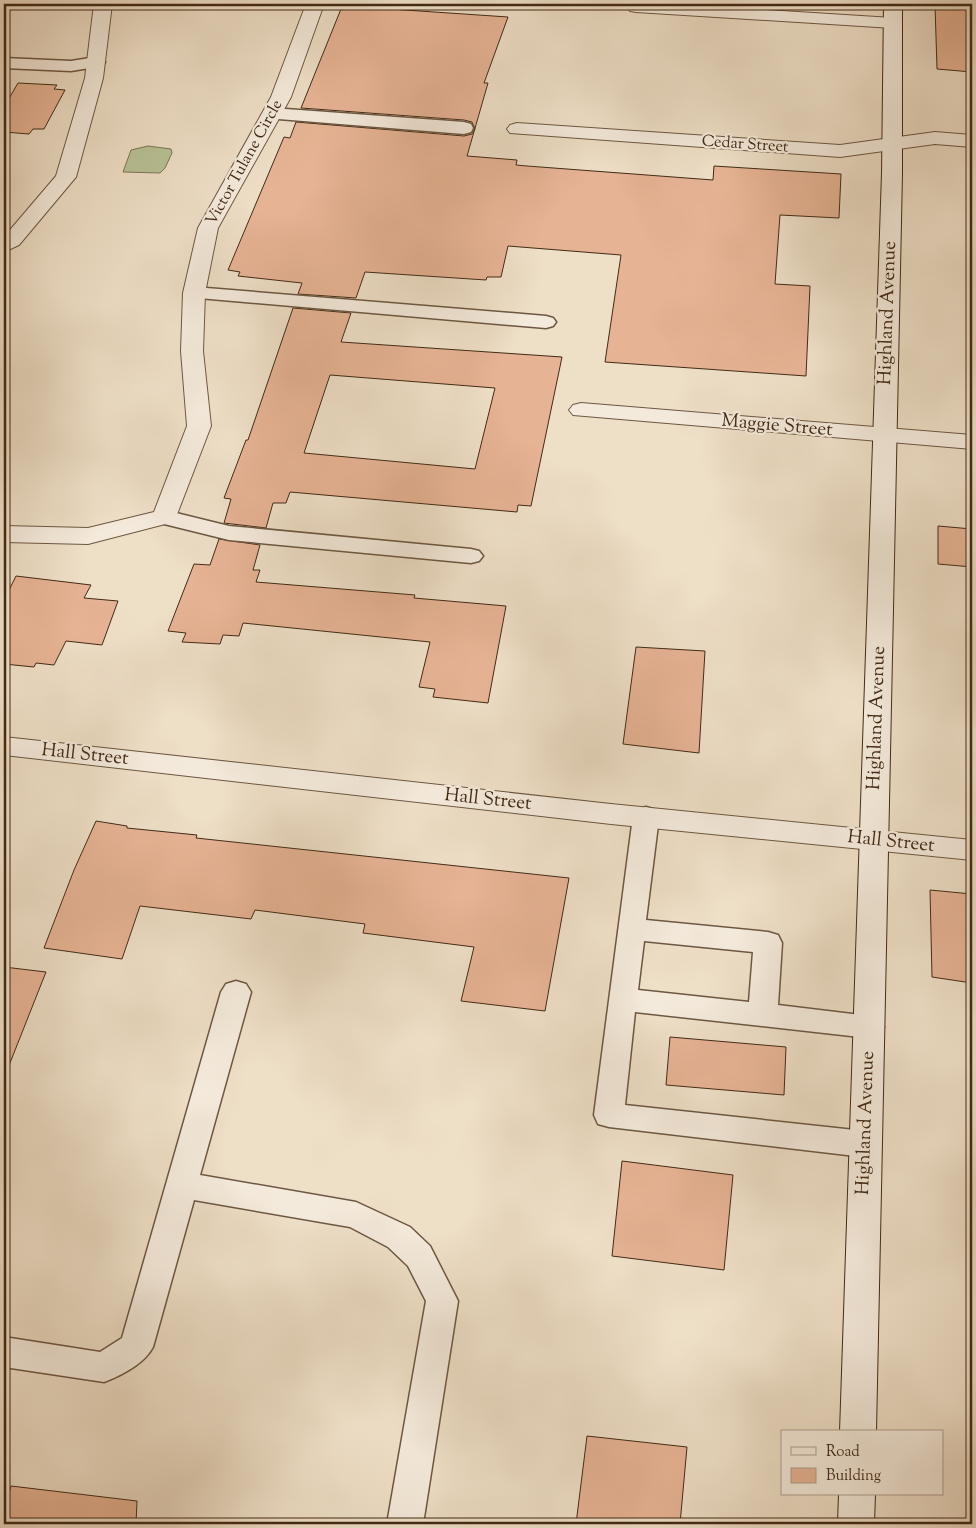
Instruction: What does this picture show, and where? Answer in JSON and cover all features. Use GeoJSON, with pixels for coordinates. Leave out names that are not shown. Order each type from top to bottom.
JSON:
{"type":"FeatureCollection","features":[{"type":"Feature","properties":{"kind":"street"},"geometry":{"type":"LineString","coordinates":[[4,246],[12,241],[66,177],[94,78],[103,4]]}},
{"type":"Feature","properties":{"kind":"street","name":"Victor Tulane Circle"},"geometry":{"type":"LineString","coordinates":[[164,517],[199,426],[192,351],[194,293],[208,228],[281,97],[315,4]]}},
{"type":"Feature","properties":{"kind":"street"},"geometry":{"type":"LineString","coordinates":[[636,7],[893,13]]}},
{"type":"Feature","properties":{"kind":"street","name":"Highland Avenue"},"geometry":{"type":"LineString","coordinates":[[858,1430],[864,1144],[869,1027],[892,173],[893,13]]}},
{"type":"Feature","properties":{"kind":"street","name":"Cedar Street"},"geometry":{"type":"LineString","coordinates":[[517,129],[840,151],[935,138],[972,141]]}},
{"type":"Feature","properties":{"kind":"street","name":"Maggie Street"},"geometry":{"type":"LineString","coordinates":[[581,410],[972,442]]}},
{"type":"Feature","properties":{"kind":"street"},"geometry":{"type":"LineString","coordinates":[[4,534],[88,536],[164,517]]}},
{"type":"Feature","properties":{"kind":"street","name":"Hall Street"},"geometry":{"type":"LineString","coordinates":[[4,746],[646,817],[972,850]]}},
{"type":"Feature","properties":{"kind":"street"},"geometry":{"type":"LineString","coordinates":[[856,1524],[857,1496]]}},
{"type":"Feature","properties":{"kind":"lane"},"geometry":{"type":"LineString","coordinates":[[4,63],[71,66],[96,62]]}},
{"type":"Feature","properties":{"kind":"lane"},"geometry":{"type":"LineString","coordinates":[[272,114],[464,128]]}},
{"type":"Feature","properties":{"kind":"lane"},"geometry":{"type":"LineString","coordinates":[[194,293],[546,322]]}},
{"type":"Feature","properties":{"kind":"lane"},"geometry":{"type":"LineString","coordinates":[[164,517],[229,533],[471,556]]}},
{"type":"Feature","properties":{"kind":"lane"},"geometry":{"type":"LineString","coordinates":[[646,817],[609,1114],[864,1144]]}},
{"type":"Feature","properties":{"kind":"lane"},"geometry":{"type":"LineString","coordinates":[[631,929],[768,943],[763,1015]]}},
{"type":"Feature","properties":{"kind":"lane"},"geometry":{"type":"LineString","coordinates":[[4,1352],[104,1367],[136,1347],[236,992]]}},
{"type":"Feature","properties":{"kind":"lane"},"geometry":{"type":"LineString","coordinates":[[622,999],[869,1027]]}},
{"type":"Feature","properties":{"kind":"lane"},"geometry":{"type":"LineString","coordinates":[[182,1185],[356,1215],[399,1237],[419,1256],[442,1301],[405,1524]]}},
{"type":"Feature","properties":{"kind":"green space"},"geometry":{"type":"Polygon","coordinates":[[[148,146],[171,149],[172,153],[165,168],[160,173],[123,172],[131,150],[148,146]]]}},
{"type":"Feature","properties":{"kind":"building"},"geometry":{"type":"Polygon","coordinates":[[[343,4],[392,4],[390,9],[508,17],[484,83],[488,83],[475,129],[472,122],[464,120],[301,108],[343,4]]]}},
{"type":"Feature","properties":{"kind":"building"},"geometry":{"type":"Polygon","coordinates":[[[935,5],[972,7],[972,72],[937,69],[935,5]]]}},
{"type":"Feature","properties":{"kind":"building"},"geometry":{"type":"Polygon","coordinates":[[[18,83],[57,85],[54,89],[65,90],[44,129],[33,129],[29,134],[4,132],[4,107],[18,83]]]}},
{"type":"Feature","properties":{"kind":"building"},"geometry":{"type":"Polygon","coordinates":[[[296,122],[464,136],[472,134],[475,130],[467,156],[517,160],[516,165],[713,180],[714,166],[841,174],[839,218],[780,215],[775,284],[810,286],[806,376],[605,362],[621,255],[508,246],[501,277],[487,277],[486,280],[365,272],[356,298],[298,294],[302,283],[238,276],[240,272],[228,270],[284,137],[290,138],[296,122]]]}},
{"type":"Feature","properties":{"kind":"building"},"geometry":{"type":"Polygon","coordinates":[[[293,308],[351,313],[341,342],[562,357],[531,506],[518,505],[517,512],[290,492],[286,503],[273,503],[266,528],[224,523],[231,499],[224,498],[246,440],[248,440],[293,308]],[[330,375],[304,453],[475,469],[495,388],[330,375]]]}},
{"type":"Feature","properties":{"kind":"building"},"geometry":{"type":"Polygon","coordinates":[[[938,526],[972,529],[972,567],[938,564],[938,526]]]}},
{"type":"Feature","properties":{"kind":"building"},"geometry":{"type":"Polygon","coordinates":[[[219,539],[260,545],[253,570],[260,570],[256,582],[415,595],[414,598],[506,606],[488,703],[433,697],[435,689],[419,687],[430,642],[243,623],[239,636],[223,635],[220,644],[182,642],[186,633],[168,631],[194,564],[210,565],[219,539]]]}},
{"type":"Feature","properties":{"kind":"building"},"geometry":{"type":"Polygon","coordinates":[[[16,576],[91,585],[84,598],[118,601],[102,645],[66,641],[54,665],[36,663],[34,667],[4,664],[4,600],[16,576]]]}},
{"type":"Feature","properties":{"kind":"building"},"geometry":{"type":"Polygon","coordinates":[[[636,647],[705,651],[699,753],[623,744],[636,647]]]}},
{"type":"Feature","properties":{"kind":"building"},"geometry":{"type":"Polygon","coordinates":[[[96,821],[127,826],[127,828],[197,835],[196,838],[569,878],[545,1011],[461,1001],[474,947],[363,933],[365,924],[255,910],[251,919],[140,906],[122,959],[44,948],[74,870],[96,821]]]}},
{"type":"Feature","properties":{"kind":"building"},"geometry":{"type":"Polygon","coordinates":[[[930,890],[972,894],[972,983],[932,977],[930,890]]]}},
{"type":"Feature","properties":{"kind":"building"},"geometry":{"type":"Polygon","coordinates":[[[4,967],[46,972],[6,1073],[4,1073],[4,967]]]}},
{"type":"Feature","properties":{"kind":"building"},"geometry":{"type":"Polygon","coordinates":[[[670,1037],[786,1047],[784,1095],[666,1085],[670,1037]]]}},
{"type":"Feature","properties":{"kind":"building"},"geometry":{"type":"Polygon","coordinates":[[[622,1161],[733,1175],[724,1270],[612,1256],[622,1161]]]}},
{"type":"Feature","properties":{"kind":"building"},"geometry":{"type":"Polygon","coordinates":[[[587,1436],[687,1447],[680,1524],[576,1524],[587,1436]]]}},
{"type":"Feature","properties":{"kind":"building"},"geometry":{"type":"Polygon","coordinates":[[[11,1486],[137,1501],[136,1524],[4,1524],[4,1510],[11,1486]]]}}]}
